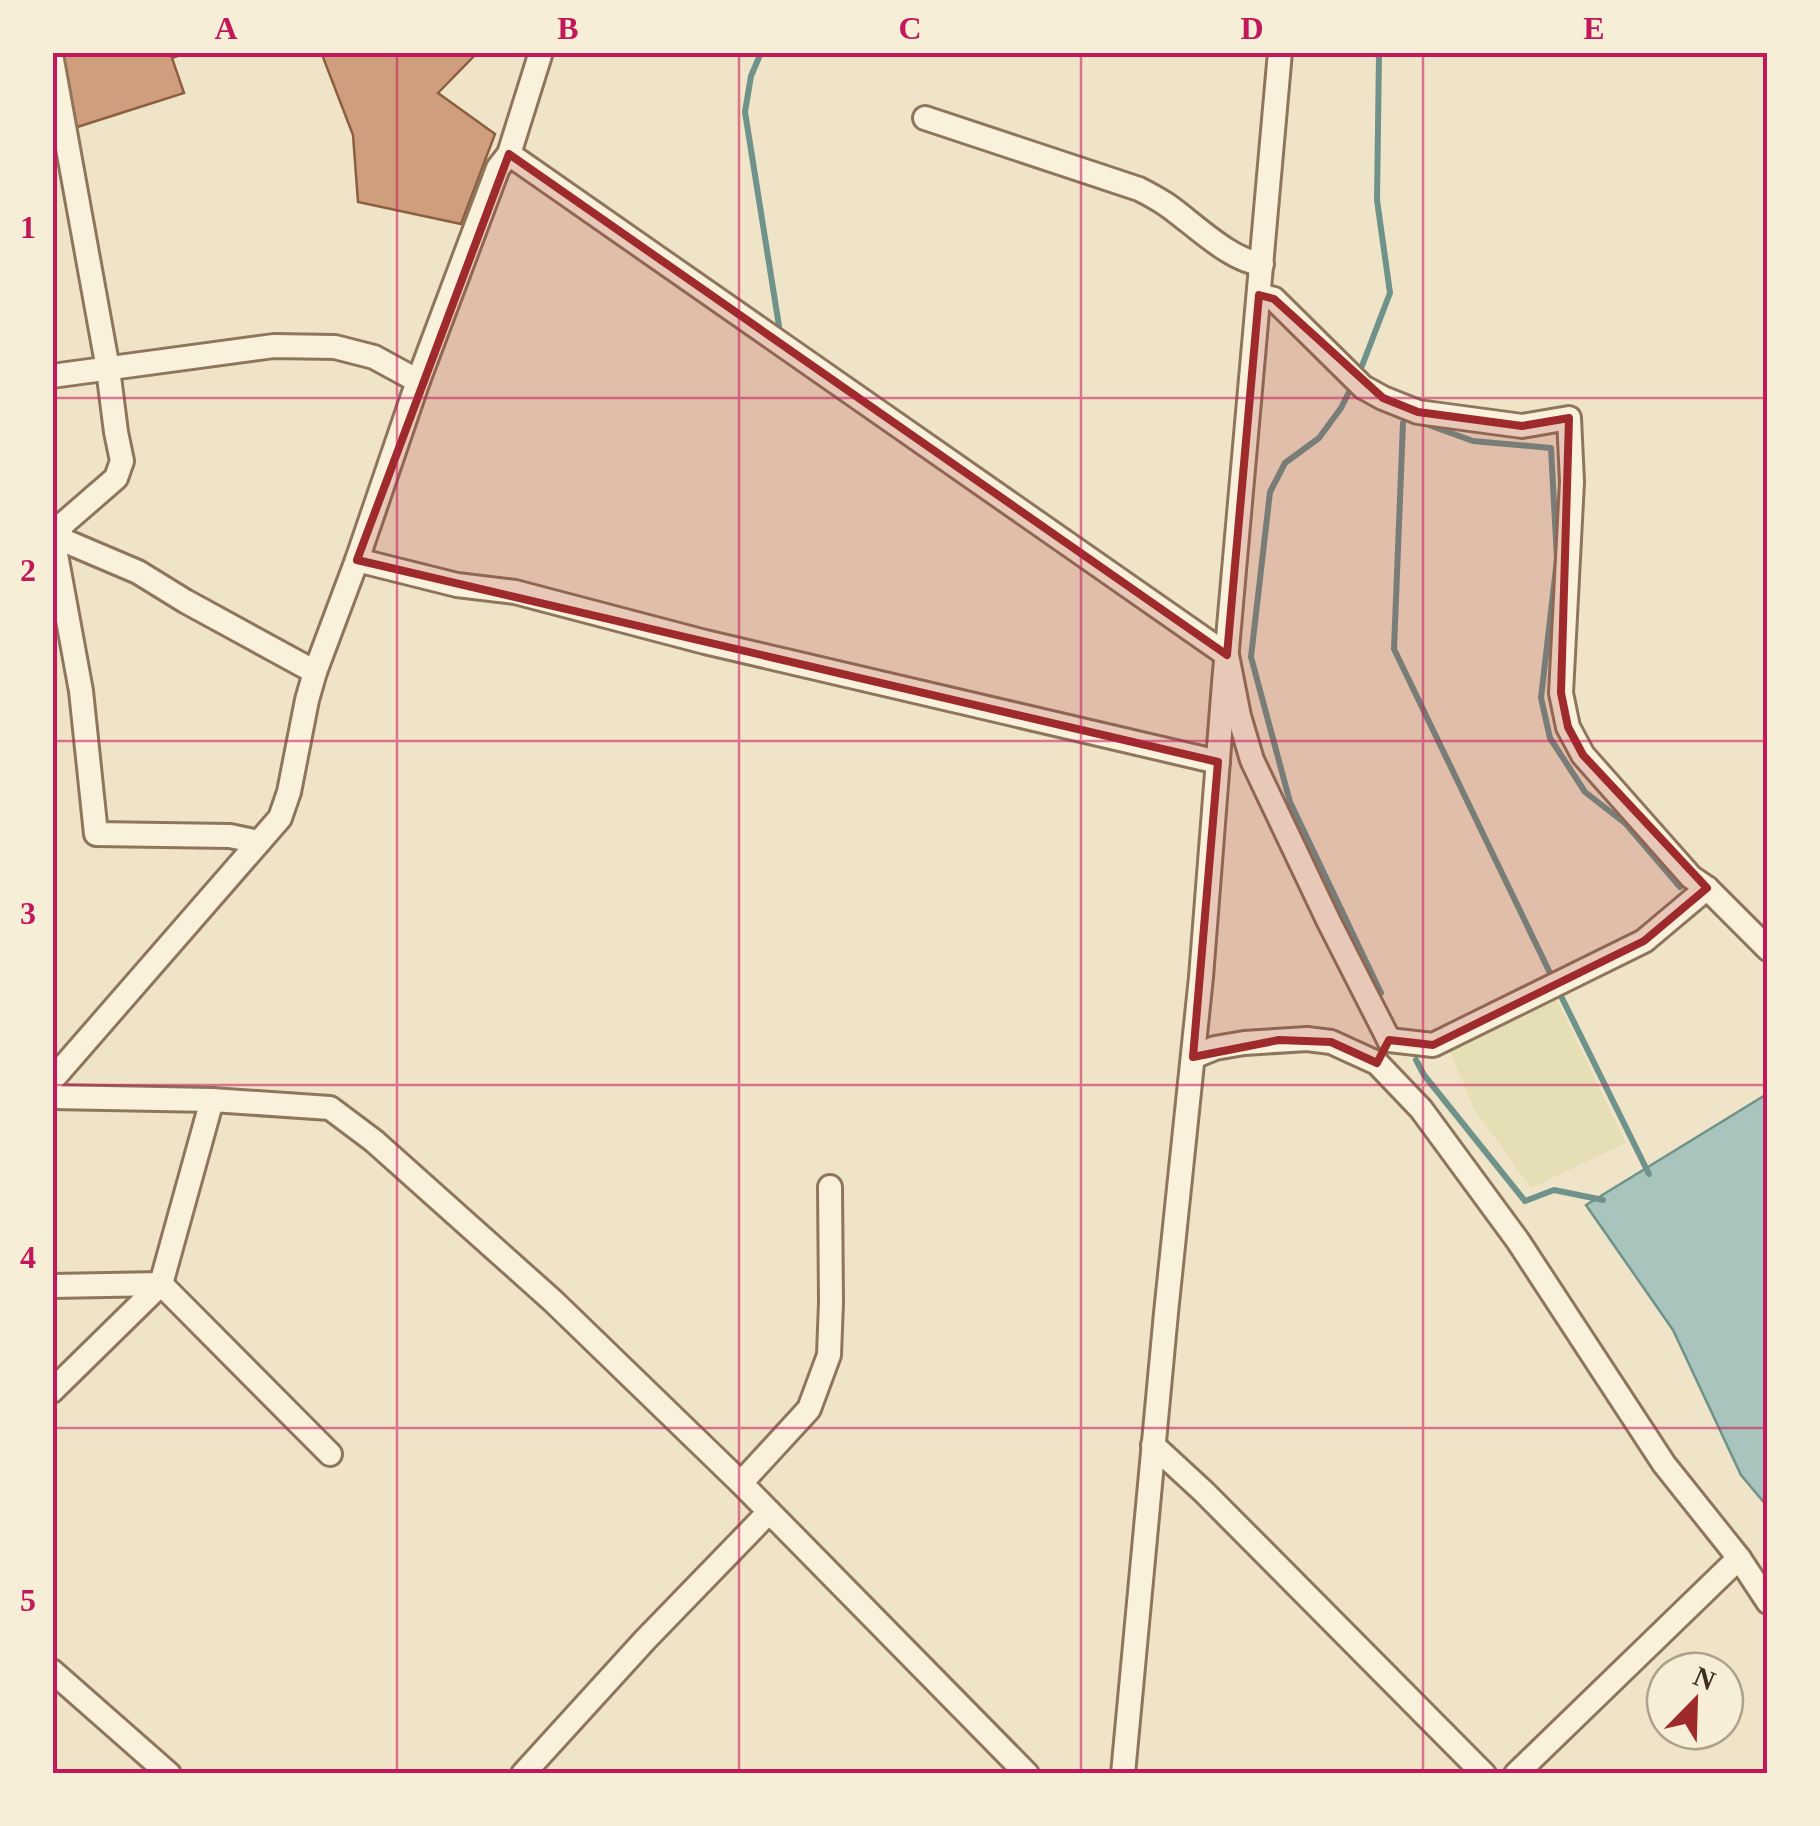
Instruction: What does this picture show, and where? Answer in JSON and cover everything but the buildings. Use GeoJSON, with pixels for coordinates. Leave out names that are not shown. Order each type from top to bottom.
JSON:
{"type":"FeatureCollection","features":[{"type":"Feature","properties":{"kind":"street"},"geometry":{"type":"LineString","coordinates":[[52,1080],[280,818],[315,672],[418,381],[498,168],[508,154],[541,52]]}},
{"type":"Feature","properties":{"kind":"street"},"geometry":{"type":"LineString","coordinates":[[1123,1774],[1194,1057],[1280,52]]}},
{"type":"Feature","properties":{"kind":"street"},"geometry":{"type":"LineString","coordinates":[[52,60],[122,461],[116,478],[63,524],[55,549],[81,691],[96,834],[230,836],[259,842]]}},
{"type":"Feature","properties":{"kind":"street"},"geometry":{"type":"LineString","coordinates":[[925,118],[1140,189],[1230,252],[1262,264]]}},
{"type":"Feature","properties":{"kind":"street"},"geometry":{"type":"LineString","coordinates":[[508,154],[1227,655],[1252,760],[1389,1040]]}},
{"type":"Feature","properties":{"kind":"street"},"geometry":{"type":"LineString","coordinates":[[1259,295],[1274,299],[1356,380],[1383,398],[1418,412],[1522,426],[1569,418],[1572,482],[1561,693],[1568,727],[1583,755],[1691,877],[1707,888],[1768,950]]}},
{"type":"Feature","properties":{"kind":"street"},"geometry":{"type":"LineString","coordinates":[[52,376],[274,346],[335,347],[374,357],[418,381]]}},
{"type":"Feature","properties":{"kind":"street"},"geometry":{"type":"LineString","coordinates":[[58,538],[138,572],[315,672]]}},
{"type":"Feature","properties":{"kind":"street"},"geometry":{"type":"LineString","coordinates":[[357,560],[457,584],[514,592],[705,642],[1218,762]]}},
{"type":"Feature","properties":{"kind":"street"},"geometry":{"type":"LineString","coordinates":[[1389,1040],[1433,1045],[1644,941],[1707,888]]}},
{"type":"Feature","properties":{"kind":"street"},"geometry":{"type":"LineString","coordinates":[[1194,1057],[1244,1042],[1307,1039],[1331,1042],[1377,1062],[1422,1109],[1518,1241],[1664,1464],[1768,1602]]}},
{"type":"Feature","properties":{"kind":"street"},"geometry":{"type":"LineString","coordinates":[[1377,1062],[1389,1040]]}},
{"type":"Feature","properties":{"kind":"street"},"geometry":{"type":"LineString","coordinates":[[52,1097],[212,1100],[330,1108],[374,1140],[553,1300],[741,1483],[1028,1774]]}},
{"type":"Feature","properties":{"kind":"street"},"geometry":{"type":"LineString","coordinates":[[52,1392],[162,1284],[212,1100]]}},
{"type":"Feature","properties":{"kind":"street"},"geometry":{"type":"LineString","coordinates":[[741,1483],[809,1409],[829,1354],[830,1187]]}},
{"type":"Feature","properties":{"kind":"street"},"geometry":{"type":"LineString","coordinates":[[52,1286],[162,1284],[330,1454]]}},
{"type":"Feature","properties":{"kind":"street"},"geometry":{"type":"LineString","coordinates":[[1154,1445],[1484,1774]]}},
{"type":"Feature","properties":{"kind":"street"},"geometry":{"type":"LineString","coordinates":[[523,1774],[645,1640],[770,1512]]}},
{"type":"Feature","properties":{"kind":"street"},"geometry":{"type":"LineString","coordinates":[[1516,1774],[1738,1558]]}},
{"type":"Feature","properties":{"kind":"street"},"geometry":{"type":"LineString","coordinates":[[52,1671],[168,1774]]}},
{"type":"Feature","properties":{"kind":"highlighted area"},"geometry":{"type":"Polygon","coordinates":[[[509,154],[1227,655],[1259,295],[1274,299],[1383,398],[1418,412],[1522,426],[1569,418],[1561,693],[1568,727],[1583,755],[1707,888],[1644,941],[1433,1045],[1389,1040],[1377,1063],[1331,1042],[1279,1040],[1193,1057],[1218,762],[357,560],[509,154]]]}},
{"type":"Feature","properties":{"kind":"shaded area"},"geometry":{"type":"Polygon","coordinates":[[[1554,994],[1626,1143],[1531,1188],[1474,1109],[1450,1051],[1453,1045],[1554,994]]]}},
{"type":"Feature","properties":{"kind":"water"},"geometry":{"type":"Polygon","coordinates":[[[1767,1094],[1767,1506],[1741,1475],[1673,1330],[1586,1205],[1767,1094]]]}},
{"type":"Feature","properties":{"kind":"waterway"},"geometry":{"type":"LineString","coordinates":[[1379,54],[1377,200],[1390,293],[1341,408],[1319,438],[1285,463],[1270,492],[1251,657],[1290,802],[1381,993]]}},
{"type":"Feature","properties":{"kind":"waterway"},"geometry":{"type":"LineString","coordinates":[[760,55],[751,76],[745,112],[779,326]]}},
{"type":"Feature","properties":{"kind":"waterway"},"geometry":{"type":"LineString","coordinates":[[1403,423],[1394,649],[1550,973]]}},
{"type":"Feature","properties":{"kind":"waterway"},"geometry":{"type":"LineString","coordinates":[[1423,423],[1473,441],[1551,448],[1557,559],[1541,698],[1550,738],[1585,792],[1626,824],[1680,887]]}},
{"type":"Feature","properties":{"kind":"waterway"},"geometry":{"type":"LineString","coordinates":[[1561,996],[1649,1174]]}},
{"type":"Feature","properties":{"kind":"waterway"},"geometry":{"type":"LineString","coordinates":[[1416,1060],[1525,1201],[1554,1190],[1603,1200]]}}]}
